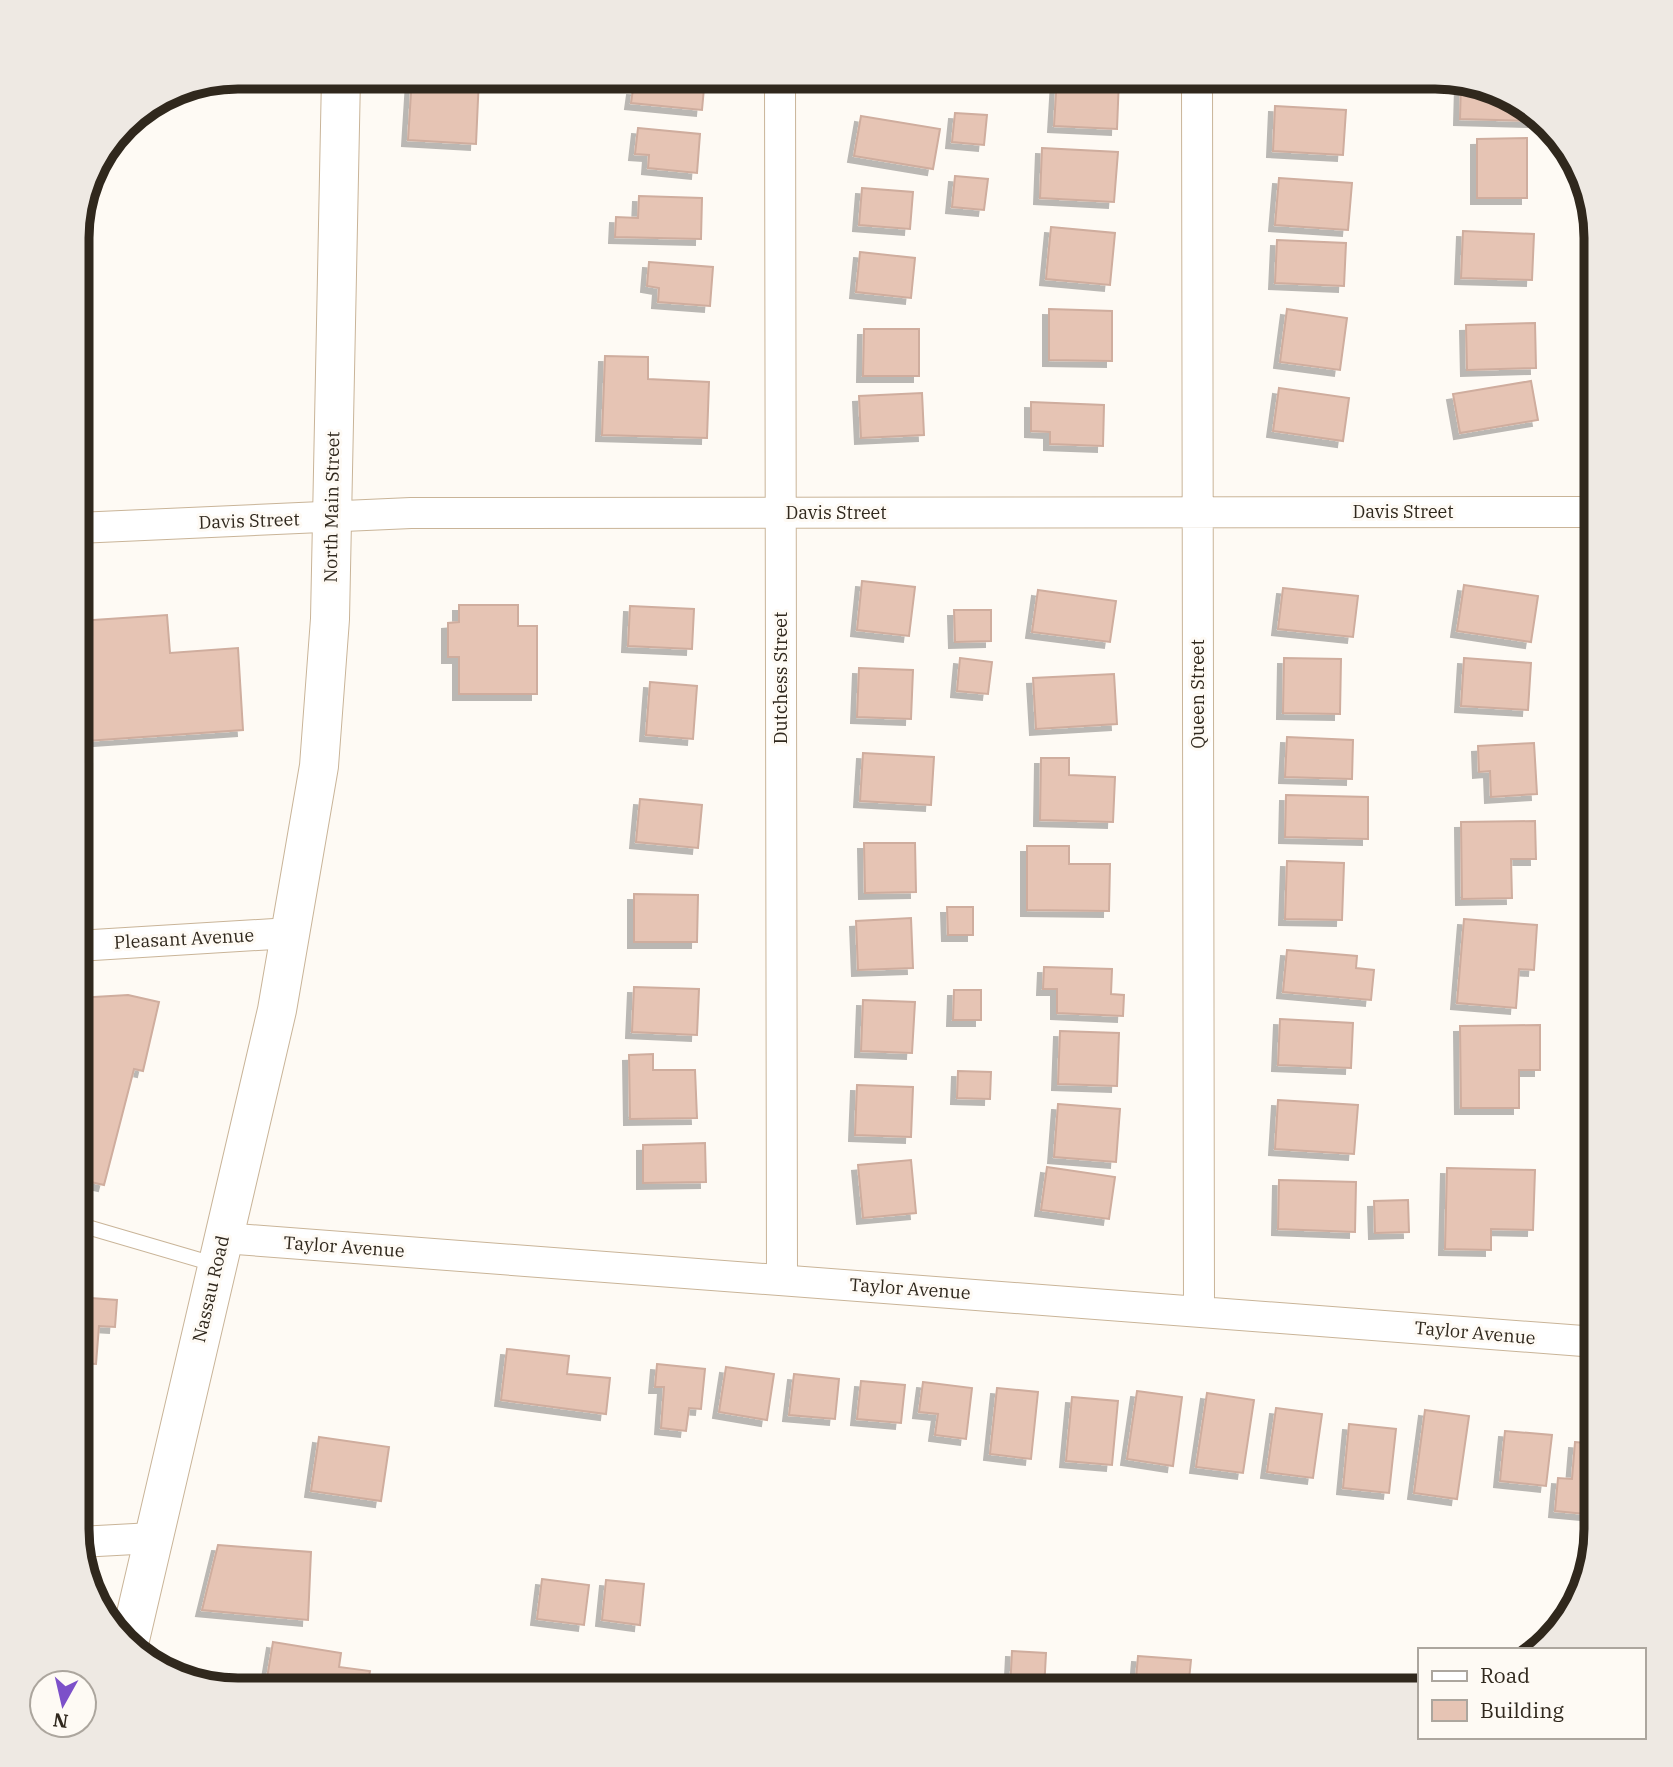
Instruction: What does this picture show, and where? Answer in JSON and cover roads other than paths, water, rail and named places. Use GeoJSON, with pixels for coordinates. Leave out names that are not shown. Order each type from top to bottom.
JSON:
{"type":"FeatureCollection","features":[{"type":"Feature","properties":{"kind":"main road","name":"North Main Street"},"geometry":{"type":"LineString","coordinates":[[290,933],[319,766],[330,619],[341,89]]}},
{"type":"Feature","properties":{"kind":"main road","name":"Nassau Road"},"geometry":{"type":"LineString","coordinates":[[132,1633],[277,1010],[290,933]]}},
{"type":"Feature","properties":{"kind":"street","name":"Dutchess Street"},"geometry":{"type":"LineString","coordinates":[[780,89],[782,1280]]}},
{"type":"Feature","properties":{"kind":"street","name":"Queen Street"},"geometry":{"type":"LineString","coordinates":[[1196,90],[1199,1311]]}},
{"type":"Feature","properties":{"kind":"street","name":"Davis Street"},"geometry":{"type":"LineString","coordinates":[[90,527],[411,513],[1584,512]]}},
{"type":"Feature","properties":{"kind":"street","name":"Pleasant Avenue"},"geometry":{"type":"LineString","coordinates":[[89,945],[290,933]]}},
{"type":"Feature","properties":{"kind":"street","name":"Taylor Avenue"},"geometry":{"type":"LineString","coordinates":[[220,1252],[782,1280],[1584,1341]]}},
{"type":"Feature","properties":{"kind":"street"},"geometry":{"type":"LineString","coordinates":[[90,1541],[153,1538]]}},
{"type":"Feature","properties":{"kind":"lane"},"geometry":{"type":"LineString","coordinates":[[89,1226],[220,1252]]}}]}
